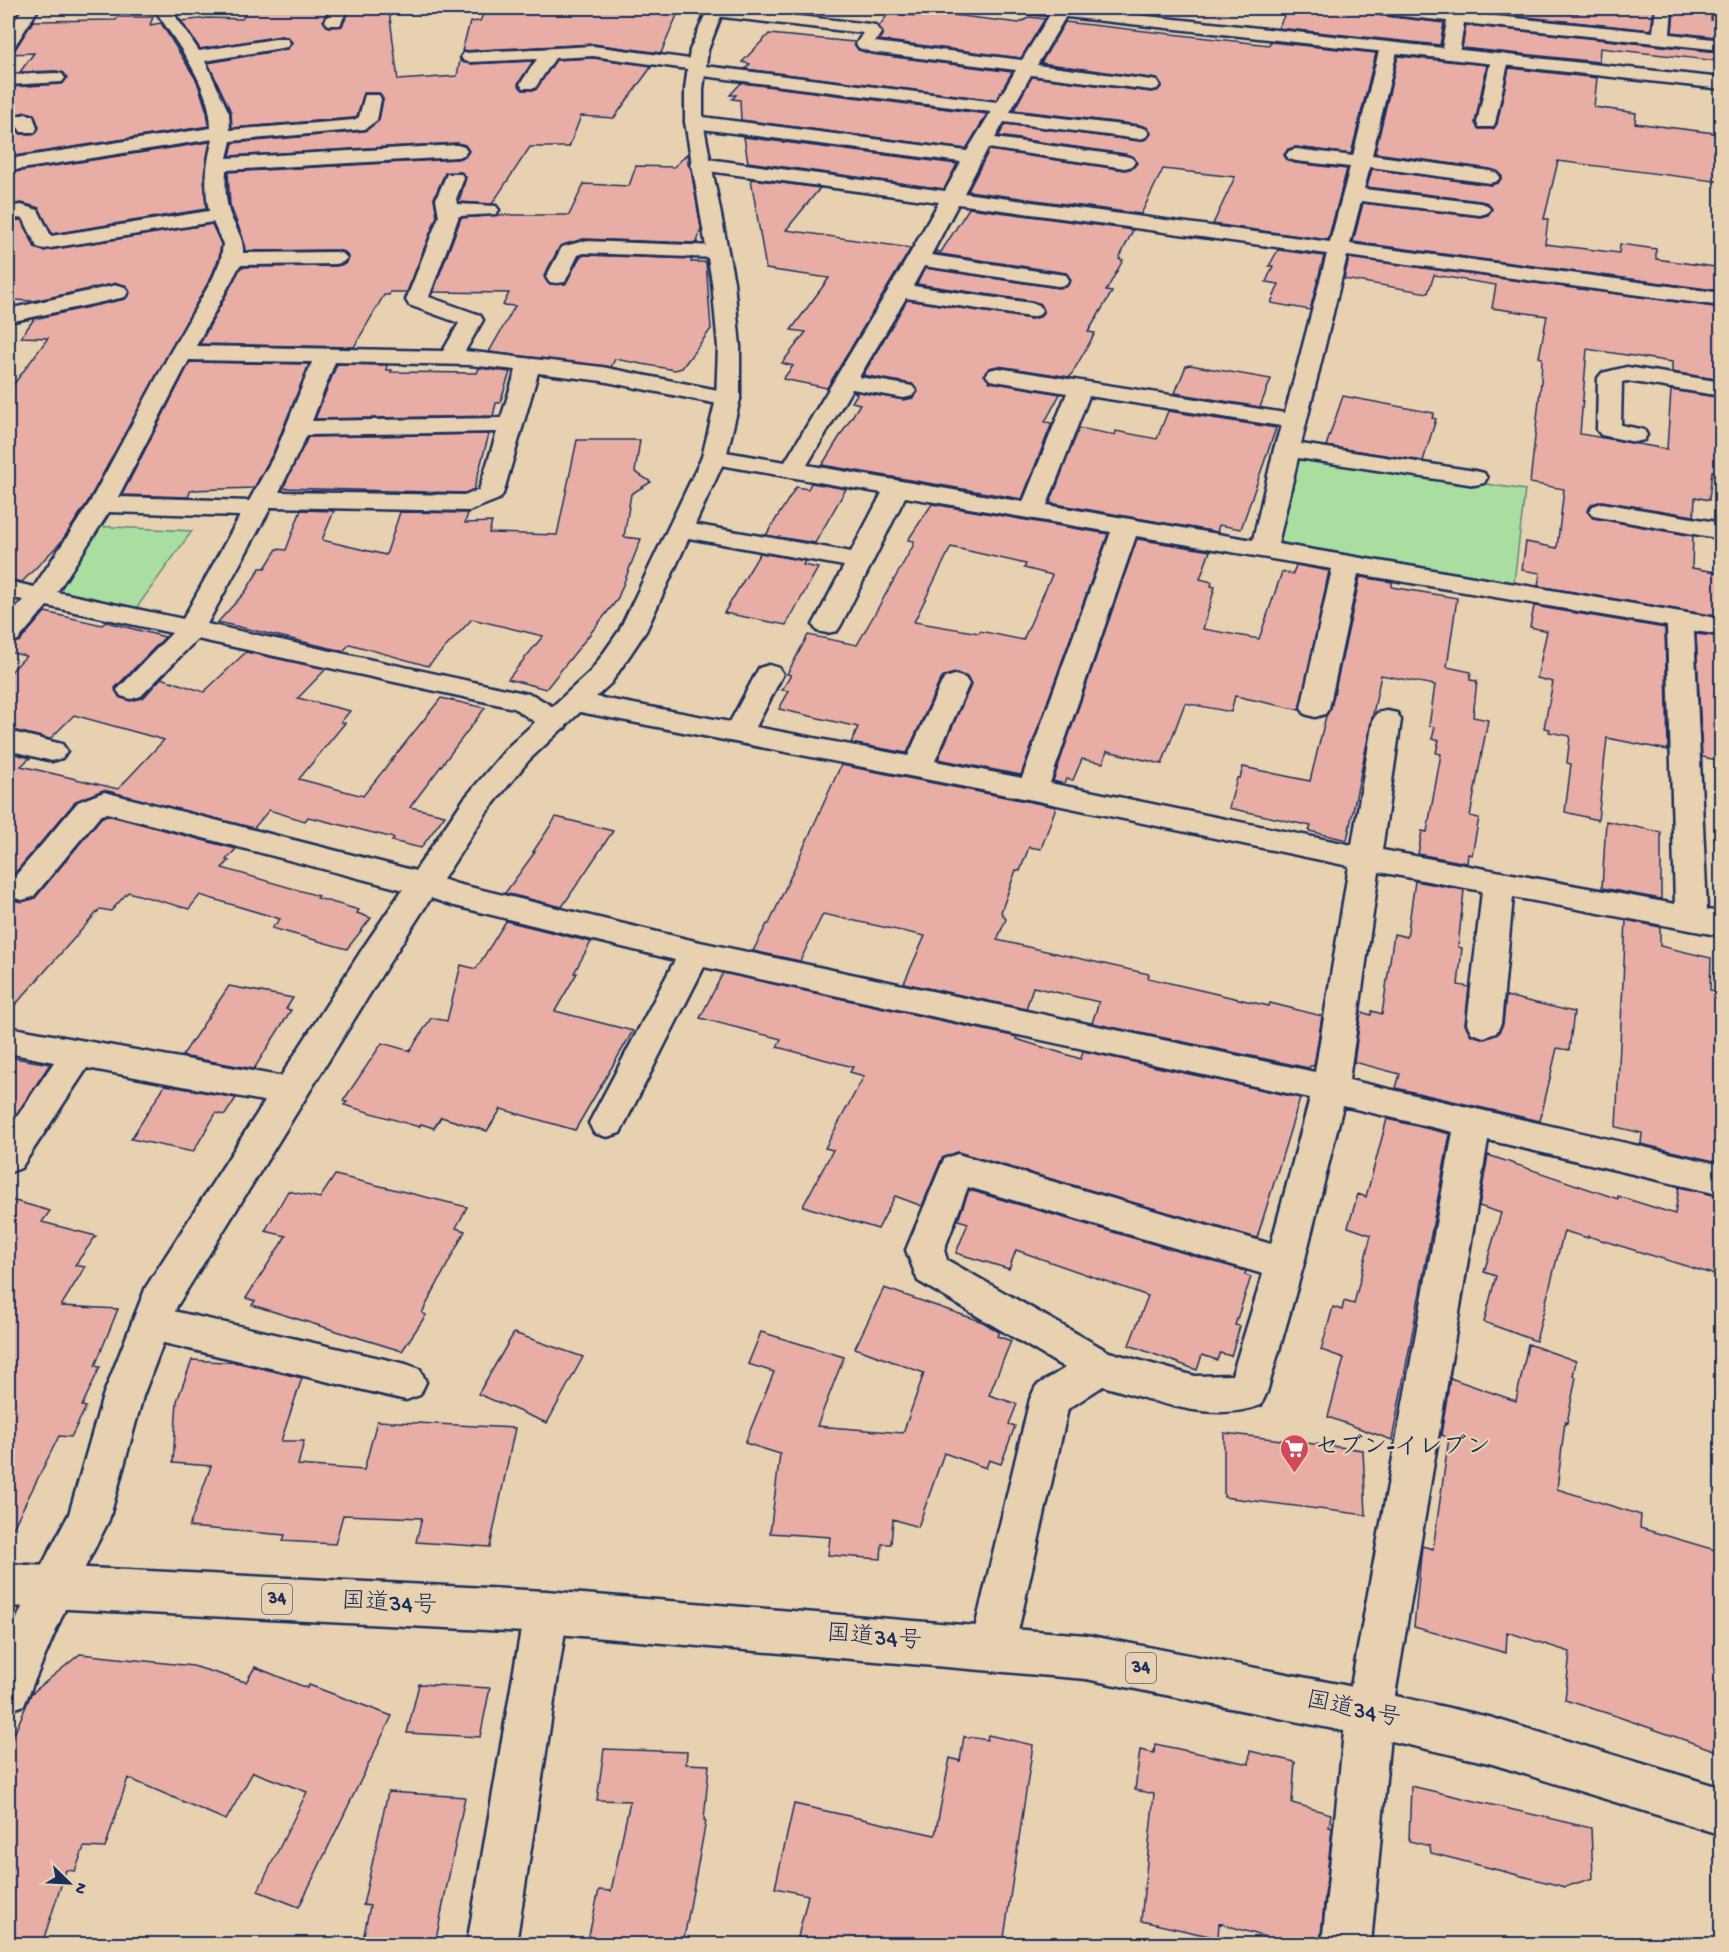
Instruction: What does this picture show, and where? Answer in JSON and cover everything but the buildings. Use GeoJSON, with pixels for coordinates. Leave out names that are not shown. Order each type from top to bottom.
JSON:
{"type":"FeatureCollection","features":[{"type":"Feature","properties":{"kind":"main road"},"geometry":{"type":"LineString","coordinates":[[9,36],[31,8]]}},
{"type":"Feature","properties":{"kind":"main road"},"geometry":{"type":"LineString","coordinates":[[8,634],[40,597],[102,504],[181,353],[213,300],[232,259],[231,236],[220,215],[215,189],[221,134],[220,113],[194,57],[162,8]]}},
{"type":"Feature","properties":{"kind":"main road"},"geometry":{"type":"LineString","coordinates":[[1030,8],[1722,84]]}},
{"type":"Feature","properties":{"kind":"main road"},"geometry":{"type":"LineString","coordinates":[[1374,8],[1457,12],[1560,27],[1722,45]]}},
{"type":"Feature","properties":{"kind":"main road"},"geometry":{"type":"LineString","coordinates":[[1560,27],[1563,8]]}},
{"type":"Feature","properties":{"kind":"main road"},"geometry":{"type":"LineString","coordinates":[[1661,37],[1664,8]]}},
{"type":"Feature","properties":{"kind":"main road"},"geometry":{"type":"LineString","coordinates":[[8,1689],[52,1588],[88,1520],[123,1396],[160,1299],[290,1092],[475,806],[519,753],[601,677],[632,631],[714,457],[728,399],[729,347],[723,282],[694,122],[699,50],[715,9],[869,28],[872,33],[865,44],[871,47],[1150,85]]}},
{"type":"Feature","properties":{"kind":"main road"},"geometry":{"type":"LineString","coordinates":[[792,470],[897,290],[918,259],[978,150],[1060,11]]}},
{"type":"Feature","properties":{"kind":"main road"},"geometry":{"type":"LineString","coordinates":[[1450,54],[1457,12]]}},
{"type":"Feature","properties":{"kind":"main road"},"geometry":{"type":"LineString","coordinates":[[243,29],[251,47]]}},
{"type":"Feature","properties":{"kind":"main road"},"geometry":{"type":"LineString","coordinates":[[194,57],[281,42]]}},
{"type":"Feature","properties":{"kind":"main road"},"geometry":{"type":"LineString","coordinates":[[1264,549],[1286,448],[1362,162],[1389,47]]}},
{"type":"Feature","properties":{"kind":"main road"},"geometry":{"type":"LineString","coordinates":[[470,57],[593,51],[1139,133]]}},
{"type":"Feature","properties":{"kind":"main road"},"geometry":{"type":"LineString","coordinates":[[529,84],[550,52]]}},
{"type":"Feature","properties":{"kind":"main road"},"geometry":{"type":"LineString","coordinates":[[1486,123],[1500,59]]}},
{"type":"Feature","properties":{"kind":"main road"},"geometry":{"type":"LineString","coordinates":[[8,80],[56,78]]}},
{"type":"Feature","properties":{"kind":"main road"},"geometry":{"type":"LineString","coordinates":[[8,165],[221,134],[358,125],[368,120],[372,99]]}},
{"type":"Feature","properties":{"kind":"main road"},"geometry":{"type":"LineString","coordinates":[[694,122],[1125,162]]}},
{"type":"Feature","properties":{"kind":"main road"},"geometry":{"type":"LineString","coordinates":[[216,165],[457,151]]}},
{"type":"Feature","properties":{"kind":"main road"},"geometry":{"type":"LineString","coordinates":[[1296,154],[1490,177]]}},
{"type":"Feature","properties":{"kind":"main road"},"geometry":{"type":"LineString","coordinates":[[700,164],[1722,300]]}},
{"type":"Feature","properties":{"kind":"main road"},"geometry":{"type":"LineString","coordinates":[[449,359],[472,320],[417,300],[449,216],[446,199],[454,178]]}},
{"type":"Feature","properties":{"kind":"main road"},"geometry":{"type":"LineString","coordinates":[[1354,190],[1480,206]]}},
{"type":"Feature","properties":{"kind":"main road"},"geometry":{"type":"LineString","coordinates":[[448,210],[489,210]]}},
{"type":"Feature","properties":{"kind":"main road"},"geometry":{"type":"LineString","coordinates":[[8,213],[21,211],[31,214],[47,249],[220,215]]}},
{"type":"Feature","properties":{"kind":"main road"},"geometry":{"type":"LineString","coordinates":[[557,277],[569,251],[584,247],[717,252]]}},
{"type":"Feature","properties":{"kind":"main road"},"geometry":{"type":"LineString","coordinates":[[232,259],[336,258]]}},
{"type":"Feature","properties":{"kind":"main road"},"geometry":{"type":"LineString","coordinates":[[918,259],[1058,280]]}},
{"type":"Feature","properties":{"kind":"main road"},"geometry":{"type":"LineString","coordinates":[[897,290],[1031,310]]}},
{"type":"Feature","properties":{"kind":"main road"},"geometry":{"type":"LineString","coordinates":[[10,316],[117,292]]}},
{"type":"Feature","properties":{"kind":"main road"},"geometry":{"type":"LineString","coordinates":[[181,353],[469,358],[602,374],[728,399]]}},
{"type":"Feature","properties":{"kind":"main road"},"geometry":{"type":"LineString","coordinates":[[131,690],[191,629],[287,454],[326,356]]}},
{"type":"Feature","properties":{"kind":"main road"},"geometry":{"type":"LineString","coordinates":[[102,504],[469,503],[490,494],[529,366]]}},
{"type":"Feature","properties":{"kind":"main road"},"geometry":{"type":"LineString","coordinates":[[998,375],[1293,421]]}},
{"type":"Feature","properties":{"kind":"main road"},"geometry":{"type":"LineString","coordinates":[[1635,435],[1598,429],[1610,378],[1627,375],[1722,389]]}},
{"type":"Feature","properties":{"kind":"main road"},"geometry":{"type":"LineString","coordinates":[[844,381],[904,391]]}},
{"type":"Feature","properties":{"kind":"main road"},"geometry":{"type":"LineString","coordinates":[[1032,511],[1081,388]]}},
{"type":"Feature","properties":{"kind":"main road"},"geometry":{"type":"LineString","coordinates":[[297,428],[511,425]]}},
{"type":"Feature","properties":{"kind":"main road"},"geometry":{"type":"LineString","coordinates":[[1286,448],[1475,478]]}},
{"type":"Feature","properties":{"kind":"main road"},"geometry":{"type":"LineString","coordinates":[[714,457],[1722,627]]}},
{"type":"Feature","properties":{"kind":"main road"},"geometry":{"type":"LineString","coordinates":[[827,625],[896,489]]}},
{"type":"Feature","properties":{"kind":"main road"},"geometry":{"type":"LineString","coordinates":[[1602,511],[1722,531]]}},
{"type":"Feature","properties":{"kind":"main road"},"geometry":{"type":"LineString","coordinates":[[1033,790],[1126,527]]}},
{"type":"Feature","properties":{"kind":"main road"},"geometry":{"type":"LineString","coordinates":[[681,530],[859,561]]}},
{"type":"Feature","properties":{"kind":"main road"},"geometry":{"type":"LineString","coordinates":[[1315,708],[1347,562]]}},
{"type":"Feature","properties":{"kind":"main road"},"geometry":{"type":"LineString","coordinates":[[8,589],[565,711],[738,734],[1033,790],[1365,858],[1706,921],[1680,621]]}},
{"type":"Feature","properties":{"kind":"main road"},"geometry":{"type":"LineString","coordinates":[[738,734],[769,674]]}},
{"type":"Feature","properties":{"kind":"main road"},"geometry":{"type":"LineString","coordinates":[[918,768],[955,684]]}},
{"type":"Feature","properties":{"kind":"main road"},"geometry":{"type":"LineString","coordinates":[[1284,1264],[957,1169],[925,1250],[931,1270],[1099,1367],[1195,1394],[1247,1392],[1284,1264],[1330,1089],[1387,720]]}},
{"type":"Feature","properties":{"kind":"main road"},"geometry":{"type":"LineString","coordinates":[[8,741],[52,751]]}},
{"type":"Feature","properties":{"kind":"main road"},"geometry":{"type":"LineString","coordinates":[[22,889],[89,809],[104,802],[424,884],[451,894],[696,953],[1330,1089],[1722,1180]]}},
{"type":"Feature","properties":{"kind":"main road"},"geometry":{"type":"LineString","coordinates":[[1484,1024],[1499,883]]}},
{"type":"Feature","properties":{"kind":"main road"},"geometry":{"type":"LineString","coordinates":[[607,1123],[696,953]]}},
{"type":"Feature","properties":{"kind":"main road"},"geometry":{"type":"LineString","coordinates":[[8,1040],[290,1092]]}},
{"type":"Feature","properties":{"kind":"main road"},"geometry":{"type":"LineString","coordinates":[[8,1158],[78,1054]]}},
{"type":"Feature","properties":{"kind":"main road"},"geometry":{"type":"LineString","coordinates":[[1347,1944],[1369,1713],[1473,1122]]}},
{"type":"Feature","properties":{"kind":"main road"},"geometry":{"type":"LineString","coordinates":[[152,1323],[406,1382]]}},
{"type":"Feature","properties":{"kind":"main road"},"geometry":{"type":"LineString","coordinates":[[992,1649],[1050,1399],[1099,1367]]}},
{"type":"Feature","properties":{"kind":"main road","name":"国道34号"},"geometry":{"type":"LineString","coordinates":[[8,1586],[546,1612],[1086,1657],[1369,1713],[1489,1740],[1722,1812]]}},
{"type":"Feature","properties":{"kind":"main road"},"geometry":{"type":"LineString","coordinates":[[491,1944],[546,1612]]}},
{"type":"Feature","properties":{"kind":"shaded area"},"geometry":{"type":"Polygon","coordinates":[[[1121,8],[1231,8],[1226,19],[1121,8]]]}},
{"type":"Feature","properties":{"kind":"green space"},"geometry":{"type":"Polygon","coordinates":[[[1295,454],[1525,490],[1514,582],[1284,543],[1275,539],[1295,454]]]}},
{"type":"Feature","properties":{"kind":"green space"},"geometry":{"type":"Polygon","coordinates":[[[93,526],[192,531],[135,610],[51,589],[93,526]]]}},
{"type":"Feature","properties":{"kind":"place","name":"セブン-イレブン"},"geometry":{"type":"Point","coordinates":[1294,1474]}}]}
